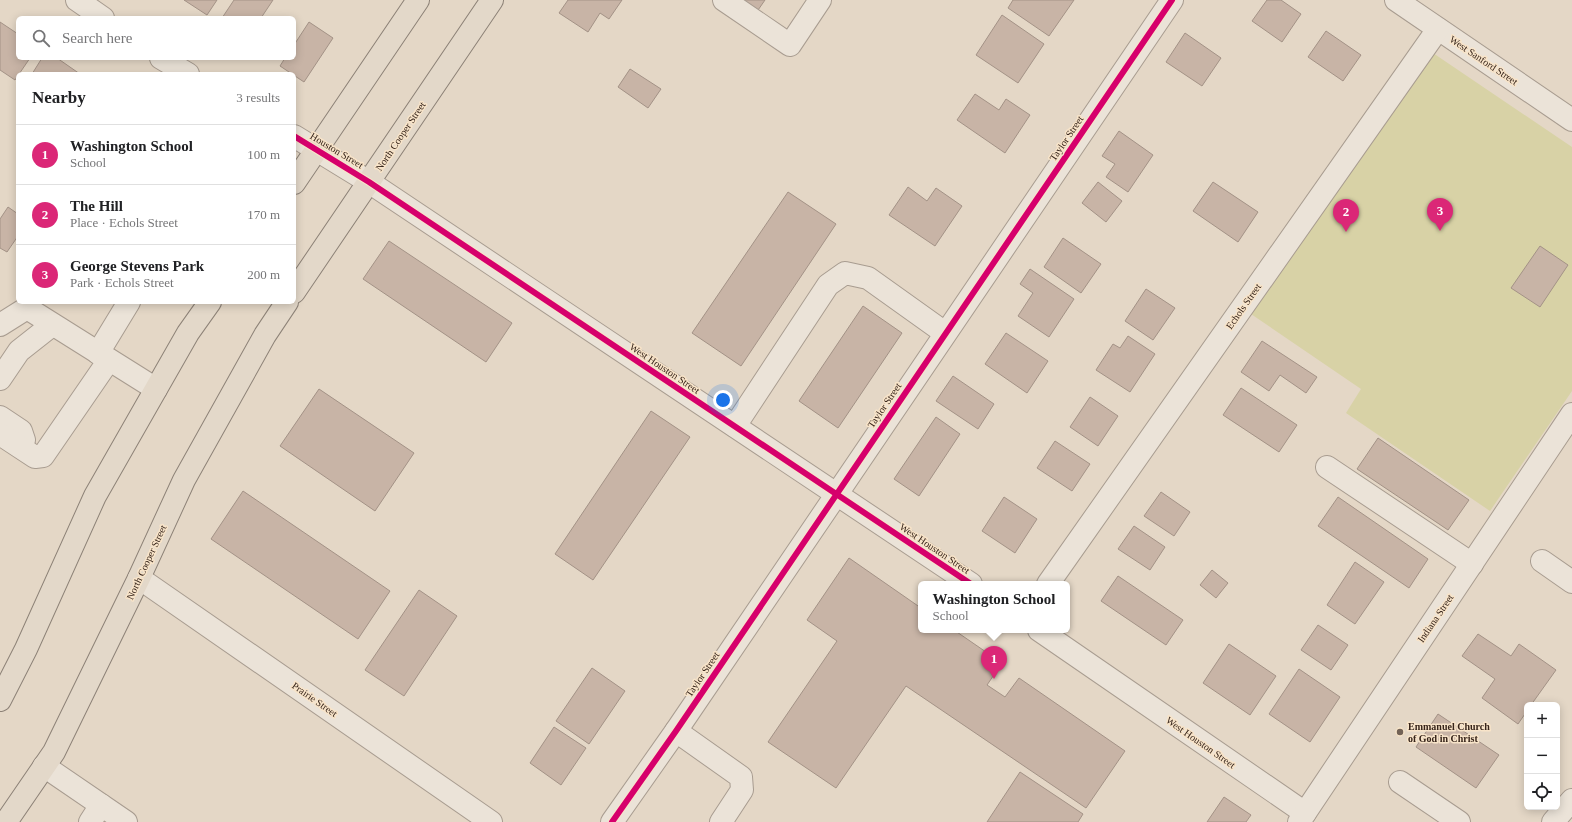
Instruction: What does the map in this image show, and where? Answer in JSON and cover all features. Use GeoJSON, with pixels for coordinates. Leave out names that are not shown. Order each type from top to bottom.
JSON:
{"type":"FeatureCollection","features":[{"type":"Feature","properties":{"kind":"main road"},"geometry":{"type":"LineString","coordinates":[[296,180],[418,0]]}},
{"type":"Feature","properties":{"kind":"main road","name":"North Cooper Street"},"geometry":{"type":"LineString","coordinates":[[296,289],[492,0]]}},
{"type":"Feature","properties":{"kind":"main road"},"geometry":{"type":"LineString","coordinates":[[3,687],[95,496],[188,333],[209,304]]}},
{"type":"Feature","properties":{"kind":"main road","name":"North Cooper Street"},"geometry":{"type":"LineString","coordinates":[[6,822],[54,752],[139,578],[184,480],[265,335],[286,304]]}},
{"type":"Feature","properties":{"kind":"street"},"geometry":{"type":"LineString","coordinates":[[77,0],[100,16]]}},
{"type":"Feature","properties":{"kind":"street"},"geometry":{"type":"LineString","coordinates":[[724,0],[790,45],[820,0]]}},
{"type":"Feature","properties":{"kind":"street","name":"Taylor Street"},"geometry":{"type":"LineString","coordinates":[[612,822],[676,731],[836,493],[1172,0]]}},
{"type":"Feature","properties":{"kind":"street","name":"West Sanford Street"},"geometry":{"type":"LineString","coordinates":[[1396,0],[1572,120]]}},
{"type":"Feature","properties":{"kind":"street","name":"Echols Street"},"geometry":{"type":"LineString","coordinates":[[1050,581],[1438,29]]}},
{"type":"Feature","properties":{"kind":"street"},"geometry":{"type":"LineString","coordinates":[[164,60],[185,72]]}},
{"type":"Feature","properties":{"kind":"street","name":"Houston Street"},"geometry":{"type":"LineString","coordinates":[[296,137],[369,182]]}},
{"type":"Feature","properties":{"kind":"street","name":"West Houston Street"},"geometry":{"type":"LineString","coordinates":[[369,182],[967,581]]}},
{"type":"Feature","properties":{"kind":"street"},"geometry":{"type":"LineString","coordinates":[[735,426],[828,285],[845,273],[868,278],[945,333]]}},
{"type":"Feature","properties":{"kind":"street"},"geometry":{"type":"LineString","coordinates":[[0,434],[35,457],[43,456],[48,450],[103,356],[128,304]]}},
{"type":"Feature","properties":{"kind":"street"},"geometry":{"type":"LineString","coordinates":[[0,325],[27,308],[156,389]]}},
{"type":"Feature","properties":{"kind":"street"},"geometry":{"type":"LineString","coordinates":[[0,353],[9,340],[46,321]]}},
{"type":"Feature","properties":{"kind":"street"},"geometry":{"type":"LineString","coordinates":[[0,379],[19,351],[46,321]]}},
{"type":"Feature","properties":{"kind":"street","name":"Indiana Street"},"geometry":{"type":"LineString","coordinates":[[1302,818],[1572,414]]}},
{"type":"Feature","properties":{"kind":"street"},"geometry":{"type":"LineString","coordinates":[[0,417],[21,431],[28,452]]}},
{"type":"Feature","properties":{"kind":"street"},"geometry":{"type":"LineString","coordinates":[[1327,467],[1472,564]]}},
{"type":"Feature","properties":{"kind":"street"},"geometry":{"type":"LineString","coordinates":[[1542,561],[1572,582]]}},
{"type":"Feature","properties":{"kind":"street","name":"Prairie Street"},"geometry":{"type":"LineString","coordinates":[[139,578],[491,822]]}},
{"type":"Feature","properties":{"kind":"street","name":"West Houston Street"},"geometry":{"type":"LineString","coordinates":[[1042,633],[1302,818]]}},
{"type":"Feature","properties":{"kind":"street"},"geometry":{"type":"LineString","coordinates":[[676,731],[741,777],[742,790],[720,822]]}},
{"type":"Feature","properties":{"kind":"street"},"geometry":{"type":"LineString","coordinates":[[44,766],[95,813],[124,821]]}},
{"type":"Feature","properties":{"kind":"street"},"geometry":{"type":"LineString","coordinates":[[1400,782],[1459,822]]}},
{"type":"Feature","properties":{"kind":"street"},"geometry":{"type":"LineString","coordinates":[[1553,822],[1572,800]]}},
{"type":"Feature","properties":{"kind":"shaded area"},"geometry":{"type":"Polygon","coordinates":[[[1430,51],[1572,147],[1572,391],[1490,511],[1346,413],[1361,389],[1251,314],[1430,51]]]}},
{"type":"Feature","properties":{"kind":"building"},"geometry":{"type":"Polygon","coordinates":[[[184,0],[217,0],[207,15],[184,0]]]}},
{"type":"Feature","properties":{"kind":"building"},"geometry":{"type":"Polygon","coordinates":[[[234,0],[273,0],[262,16],[223,16],[234,0]]]}},
{"type":"Feature","properties":{"kind":"building"},"geometry":{"type":"Polygon","coordinates":[[[568,0],[622,0],[609,19],[600,13],[588,32],[559,13],[568,0]]]}},
{"type":"Feature","properties":{"kind":"building"},"geometry":{"type":"Polygon","coordinates":[[[736,0],[765,0],[756,13],[736,0]]]}},
{"type":"Feature","properties":{"kind":"building"},"geometry":{"type":"Polygon","coordinates":[[[1013,0],[1074,0],[1049,36],[1008,8],[1013,0]]]}},
{"type":"Feature","properties":{"kind":"building"},"geometry":{"type":"Polygon","coordinates":[[[1267,0],[1281,0],[1301,14],[1282,42],[1252,21],[1267,0]]]}},
{"type":"Feature","properties":{"kind":"building"},"geometry":{"type":"Polygon","coordinates":[[[1002,15],[1044,44],[1018,83],[976,55],[1002,15]]]}},
{"type":"Feature","properties":{"kind":"building"},"geometry":{"type":"Polygon","coordinates":[[[0,22],[16,33],[16,60],[29,60],[20,72],[16,72],[15,80],[0,70],[0,22]]]}},
{"type":"Feature","properties":{"kind":"building"},"geometry":{"type":"Polygon","coordinates":[[[309,22],[333,38],[304,82],[296,77],[296,72],[289,72],[280,66],[284,60],[296,60],[296,42],[309,22]]]}},
{"type":"Feature","properties":{"kind":"building"},"geometry":{"type":"Polygon","coordinates":[[[1326,31],[1361,55],[1343,81],[1308,57],[1326,31]]]}},
{"type":"Feature","properties":{"kind":"building"},"geometry":{"type":"Polygon","coordinates":[[[1185,33],[1221,58],[1202,86],[1166,62],[1185,33]]]}},
{"type":"Feature","properties":{"kind":"building"},"geometry":{"type":"Polygon","coordinates":[[[41,60],[60,60],[77,72],[33,72],[41,60]]]}},
{"type":"Feature","properties":{"kind":"building"},"geometry":{"type":"Polygon","coordinates":[[[630,69],[661,89],[648,108],[618,87],[630,69]]]}},
{"type":"Feature","properties":{"kind":"building"},"geometry":{"type":"Polygon","coordinates":[[[975,94],[999,110],[1006,99],[1030,115],[1005,153],[957,120],[975,94]]]}},
{"type":"Feature","properties":{"kind":"building"},"geometry":{"type":"Polygon","coordinates":[[[1119,131],[1153,155],[1128,192],[1106,177],[1115,164],[1102,156],[1119,131]]]}},
{"type":"Feature","properties":{"kind":"building"},"geometry":{"type":"Polygon","coordinates":[[[1098,182],[1122,201],[1106,222],[1082,203],[1098,182]]]}},
{"type":"Feature","properties":{"kind":"building"},"geometry":{"type":"Polygon","coordinates":[[[1213,182],[1258,212],[1238,242],[1193,211],[1213,182]]]}},
{"type":"Feature","properties":{"kind":"building"},"geometry":{"type":"Polygon","coordinates":[[[908,187],[927,201],[936,188],[962,206],[935,246],[889,215],[908,187]]]}},
{"type":"Feature","properties":{"kind":"building"},"geometry":{"type":"Polygon","coordinates":[[[788,192],[836,224],[741,366],[692,333],[788,192]]]}},
{"type":"Feature","properties":{"kind":"building"},"geometry":{"type":"Polygon","coordinates":[[[8,207],[16,213],[16,239],[7,252],[0,248],[0,219],[8,207]]]}},
{"type":"Feature","properties":{"kind":"building"},"geometry":{"type":"Polygon","coordinates":[[[1063,238],[1101,264],[1081,293],[1044,267],[1063,238]]]}},
{"type":"Feature","properties":{"kind":"building"},"geometry":{"type":"Polygon","coordinates":[[[389,241],[512,323],[486,362],[363,279],[389,241]]]}},
{"type":"Feature","properties":{"kind":"building"},"geometry":{"type":"Polygon","coordinates":[[[1540,246],[1568,265],[1540,307],[1511,288],[1540,246]]]}},
{"type":"Feature","properties":{"kind":"building"},"geometry":{"type":"Polygon","coordinates":[[[1030,269],[1074,299],[1049,337],[1018,316],[1033,293],[1020,284],[1030,269]]]}},
{"type":"Feature","properties":{"kind":"building"},"geometry":{"type":"Polygon","coordinates":[[[1146,289],[1175,308],[1153,340],[1125,321],[1146,289]]]}},
{"type":"Feature","properties":{"kind":"building"},"geometry":{"type":"Polygon","coordinates":[[[863,306],[902,333],[838,428],[799,401],[863,306]]]}},
{"type":"Feature","properties":{"kind":"building"},"geometry":{"type":"Polygon","coordinates":[[[1006,333],[1048,361],[1027,393],[985,364],[1006,333]]]}},
{"type":"Feature","properties":{"kind":"building"},"geometry":{"type":"Polygon","coordinates":[[[1128,336],[1155,354],[1130,392],[1096,370],[1113,344],[1120,348],[1128,336]]]}},
{"type":"Feature","properties":{"kind":"building"},"geometry":{"type":"Polygon","coordinates":[[[1262,341],[1317,377],[1306,393],[1280,375],[1269,391],[1241,372],[1262,341]]]}},
{"type":"Feature","properties":{"kind":"building"},"geometry":{"type":"Polygon","coordinates":[[[953,376],[994,404],[978,429],[936,401],[953,376]]]}},
{"type":"Feature","properties":{"kind":"building"},"geometry":{"type":"Polygon","coordinates":[[[1241,388],[1297,425],[1279,452],[1223,415],[1241,388]]]}},
{"type":"Feature","properties":{"kind":"building"},"geometry":{"type":"Polygon","coordinates":[[[319,389],[414,453],[375,511],[280,446],[319,389]]]}},
{"type":"Feature","properties":{"kind":"building"},"geometry":{"type":"Polygon","coordinates":[[[1090,397],[1118,416],[1098,446],[1070,427],[1090,397]]]}},
{"type":"Feature","properties":{"kind":"building"},"geometry":{"type":"Polygon","coordinates":[[[651,411],[690,437],[593,580],[555,554],[651,411]]]}},
{"type":"Feature","properties":{"kind":"building"},"geometry":{"type":"Polygon","coordinates":[[[936,417],[960,434],[919,496],[894,479],[936,417]]]}},
{"type":"Feature","properties":{"kind":"building"},"geometry":{"type":"Polygon","coordinates":[[[1378,438],[1469,500],[1448,530],[1357,469],[1378,438]]]}},
{"type":"Feature","properties":{"kind":"building"},"geometry":{"type":"Polygon","coordinates":[[[1055,441],[1090,464],[1072,491],[1037,468],[1055,441]]]}},
{"type":"Feature","properties":{"kind":"building"},"geometry":{"type":"Polygon","coordinates":[[[243,491],[390,591],[358,639],[211,539],[243,491]]]}},
{"type":"Feature","properties":{"kind":"building"},"geometry":{"type":"Polygon","coordinates":[[[1161,492],[1190,512],[1174,536],[1144,516],[1161,492]]]}},
{"type":"Feature","properties":{"kind":"building"},"geometry":{"type":"Polygon","coordinates":[[[1004,497],[1037,519],[1015,553],[982,531],[1004,497]]]}},
{"type":"Feature","properties":{"kind":"building"},"geometry":{"type":"Polygon","coordinates":[[[1338,497],[1428,559],[1409,588],[1318,526],[1338,497]]]}},
{"type":"Feature","properties":{"kind":"building"},"geometry":{"type":"Polygon","coordinates":[[[1134,526],[1165,547],[1150,570],[1118,549],[1134,526]]]}},
{"type":"Feature","properties":{"kind":"building"},"geometry":{"type":"Polygon","coordinates":[[[849,558],[918,606],[918,633],[958,633],[1002,663],[987,685],[1005,697],[1019,678],[1125,751],[1086,808],[906,686],[836,788],[768,742],[837,641],[807,620],[849,558]]]}},
{"type":"Feature","properties":{"kind":"building"},"geometry":{"type":"Polygon","coordinates":[[[1355,562],[1384,582],[1355,624],[1327,605],[1355,562]]]}},
{"type":"Feature","properties":{"kind":"building"},"geometry":{"type":"Polygon","coordinates":[[[1212,570],[1228,583],[1216,598],[1200,585],[1212,570]]]}},
{"type":"Feature","properties":{"kind":"building"},"geometry":{"type":"Polygon","coordinates":[[[1118,576],[1183,620],[1166,645],[1101,601],[1118,576]]]}},
{"type":"Feature","properties":{"kind":"building"},"geometry":{"type":"Polygon","coordinates":[[[419,590],[457,616],[404,696],[365,670],[419,590]]]}},
{"type":"Feature","properties":{"kind":"building"},"geometry":{"type":"Polygon","coordinates":[[[1318,625],[1348,645],[1331,670],[1301,650],[1318,625]]]}},
{"type":"Feature","properties":{"kind":"building"},"geometry":{"type":"Polygon","coordinates":[[[1478,634],[1511,656],[1519,644],[1556,670],[1533,702],[1524,702],[1524,715],[1518,724],[1482,698],[1495,679],[1462,656],[1478,634]]]}},
{"type":"Feature","properties":{"kind":"building"},"geometry":{"type":"Polygon","coordinates":[[[1229,644],[1276,676],[1250,715],[1203,683],[1229,644]]]}},
{"type":"Feature","properties":{"kind":"building"},"geometry":{"type":"Polygon","coordinates":[[[592,668],[625,691],[589,744],[556,721],[592,668]]]}},
{"type":"Feature","properties":{"kind":"building"},"geometry":{"type":"Polygon","coordinates":[[[1299,669],[1340,697],[1310,742],[1269,714],[1299,669]]]}},
{"type":"Feature","properties":{"kind":"building"},"geometry":{"type":"Polygon","coordinates":[[[1438,714],[1499,755],[1476,788],[1416,747],[1438,714]]]}},
{"type":"Feature","properties":{"kind":"building"},"geometry":{"type":"Polygon","coordinates":[[[554,727],[586,748],[561,785],[530,763],[554,727]]]}},
{"type":"Feature","properties":{"kind":"building"},"geometry":{"type":"Polygon","coordinates":[[[1020,772],[1083,814],[1078,822],[987,822],[1020,772]]]}},
{"type":"Feature","properties":{"kind":"building"},"geometry":{"type":"Polygon","coordinates":[[[1224,797],[1251,815],[1246,822],[1207,822],[1224,797]]]}},
{"type":"Feature","properties":{"kind":"cycle path"},"geometry":{"type":"LineString","coordinates":[[612,822],[676,731],[1172,0]]}},
{"type":"Feature","properties":{"kind":"cycle path"},"geometry":{"type":"LineString","coordinates":[[296,137],[369,182],[967,581]]}},
{"type":"Feature","properties":{"kind":"place","name":"George Stevens Park"},"geometry":{"type":"Point","coordinates":[1440,231]}},
{"type":"Feature","properties":{"kind":"place","name":"The Hill"},"geometry":{"type":"Point","coordinates":[1346,232]}},
{"type":"Feature","properties":{"kind":"place","name":"Washington School"},"geometry":{"type":"Point","coordinates":[994,679]}},
{"type":"Feature","properties":{"kind":"place","name":"Emmanuel Church of God in Christ"},"geometry":{"type":"Point","coordinates":[1400,732]}}]}
